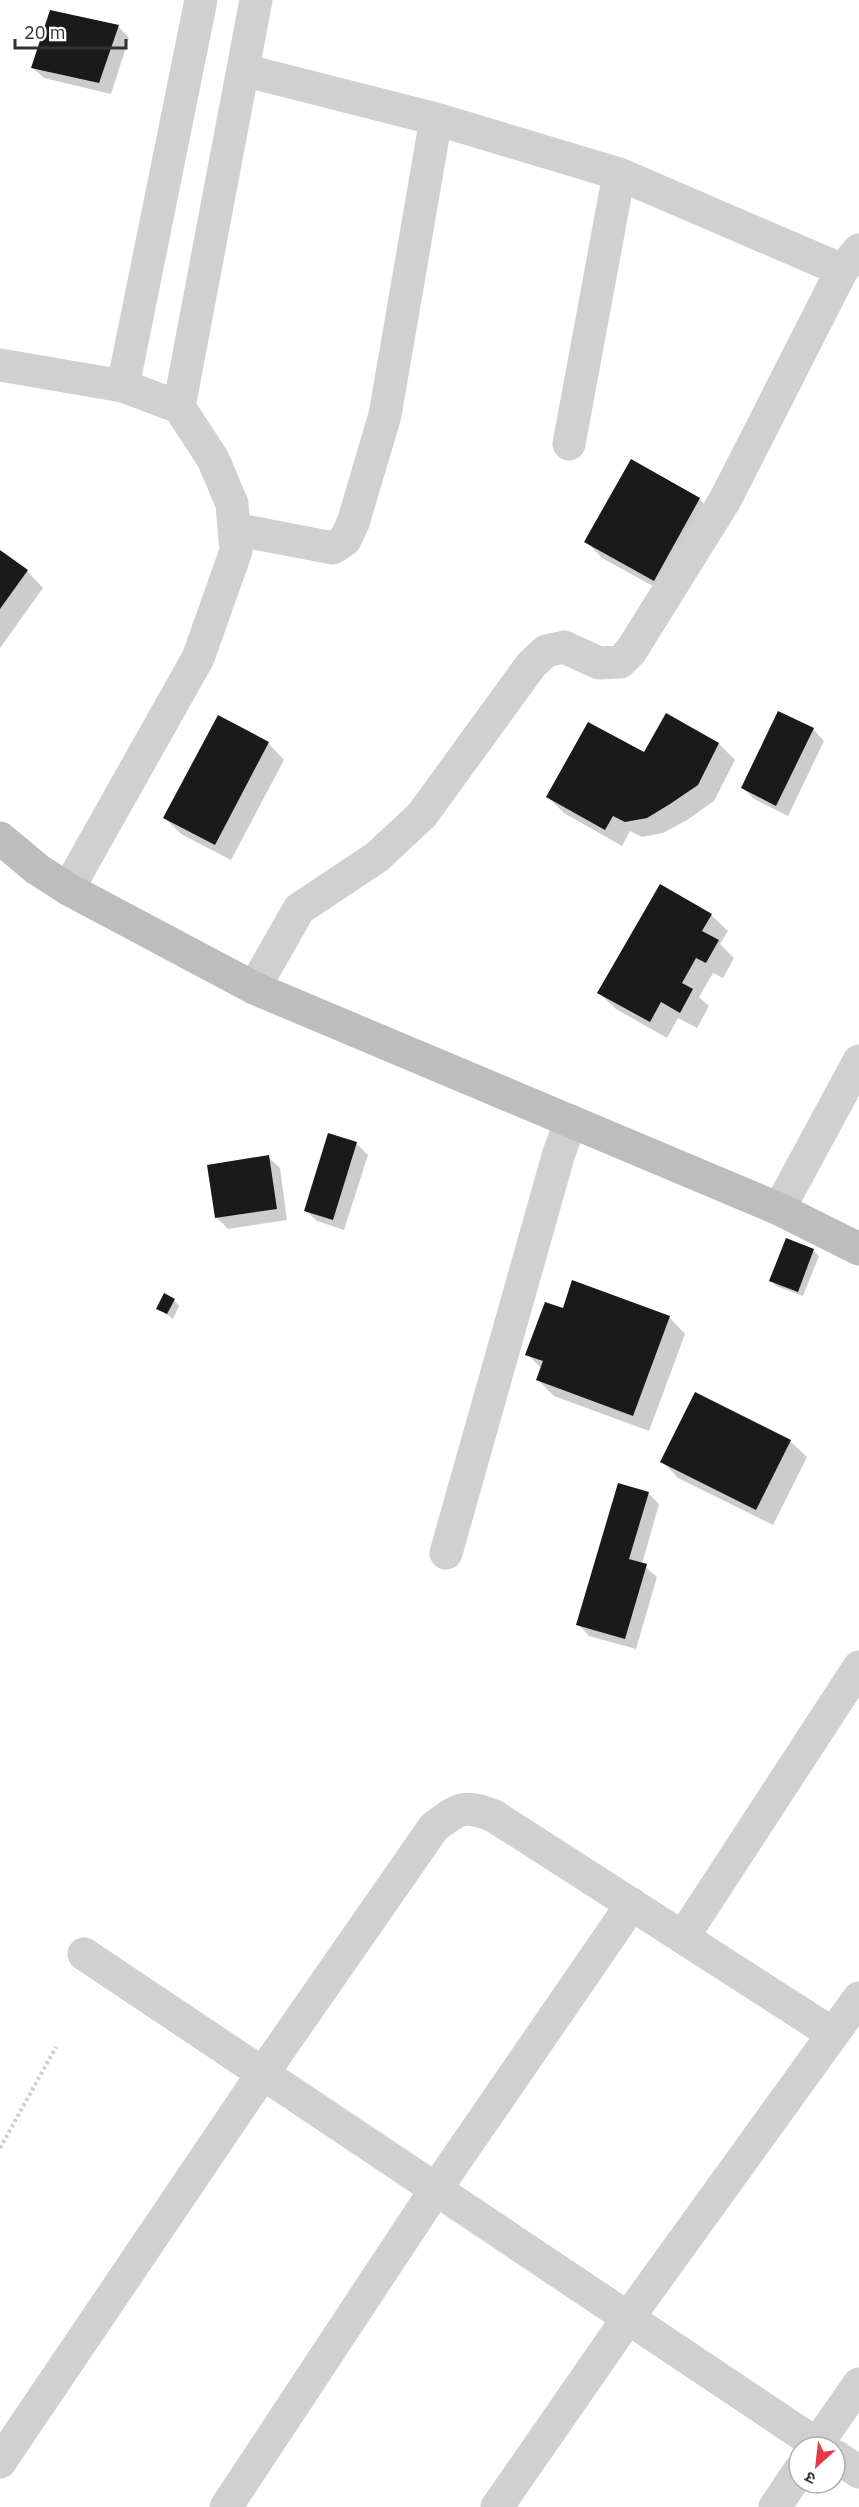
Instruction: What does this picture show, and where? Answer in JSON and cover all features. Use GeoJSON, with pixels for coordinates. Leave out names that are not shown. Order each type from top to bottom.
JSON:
{"type":"FeatureCollection","features":[{"type":"Feature","properties":{"kind":"main road"},"geometry":{"type":"LineString","coordinates":[[0,838],[37,869],[68,889],[254,988],[779,1209],[859,1249]]}},
{"type":"Feature","properties":{"kind":"street"},"geometry":{"type":"LineString","coordinates":[[123,386],[201,0]]}},
{"type":"Feature","properties":{"kind":"street"},"geometry":{"type":"LineString","coordinates":[[179,407],[256,0]]}},
{"type":"Feature","properties":{"kind":"street"},"geometry":{"type":"LineString","coordinates":[[243,70],[436,119],[619,174],[850,260],[725,500],[631,651],[620,662],[599,663],[564,647],[546,651],[531,665],[422,814],[378,857],[299,909],[254,988]]}},
{"type":"Feature","properties":{"kind":"street"},"geometry":{"type":"LineString","coordinates":[[234,529],[333,548],[345,540],[385,415],[436,119]]}},
{"type":"Feature","properties":{"kind":"street"},"geometry":{"type":"LineString","coordinates":[[569,444],[619,174]]}},
{"type":"Feature","properties":{"kind":"street"},"geometry":{"type":"LineString","coordinates":[[0,365],[123,386],[179,407],[213,459],[232,504],[236,551],[198,658],[68,889]]}},
{"type":"Feature","properties":{"kind":"street"},"geometry":{"type":"LineString","coordinates":[[779,1209],[859,1061]]}},
{"type":"Feature","properties":{"kind":"street"},"geometry":{"type":"LineString","coordinates":[[446,1553],[570,1121]]}},
{"type":"Feature","properties":{"kind":"street"},"geometry":{"type":"LineString","coordinates":[[683,1937],[859,1667]]}},
{"type":"Feature","properties":{"kind":"street"},"geometry":{"type":"LineString","coordinates":[[0,2462],[263,2073],[434,1827],[458,1809],[476,1809],[494,1816],[833,2034]]}},
{"type":"Feature","properties":{"kind":"street"},"geometry":{"type":"LineString","coordinates":[[226,2507],[436,2189],[632,1904]]}},
{"type":"Feature","properties":{"kind":"street"},"geometry":{"type":"LineString","coordinates":[[84,1954],[801,2435]]}},
{"type":"Feature","properties":{"kind":"street"},"geometry":{"type":"LineString","coordinates":[[498,2507],[628,2318],[859,1998]]}},
{"type":"Feature","properties":{"kind":"street"},"geometry":{"type":"LineString","coordinates":[[830,2435],[859,2384]]}},
{"type":"Feature","properties":{"kind":"street"},"geometry":{"type":"LineString","coordinates":[[775,2507],[787,2489]]}},
{"type":"Feature","properties":{"kind":"path"},"geometry":{"type":"LineString","coordinates":[[0,2148],[56,2047]]}},
{"type":"Feature","properties":{"kind":"building"},"geometry":{"type":"Polygon","coordinates":[[[50,10],[119,25],[99,83],[31,68],[50,10]]]}},
{"type":"Feature","properties":{"kind":"building"},"geometry":{"type":"Polygon","coordinates":[[[631,459],[700,498],[654,581],[584,542],[631,459]]]}},
{"type":"Feature","properties":{"kind":"building"},"geometry":{"type":"Polygon","coordinates":[[[0,550],[28,570],[0,609],[0,550]]]}},
{"type":"Feature","properties":{"kind":"building"},"geometry":{"type":"Polygon","coordinates":[[[778,711],[814,728],[776,806],[741,788],[778,711]]]}},
{"type":"Feature","properties":{"kind":"building"},"geometry":{"type":"Polygon","coordinates":[[[666,713],[719,743],[698,785],[647,818],[625,822],[613,816],[605,830],[546,797],[588,722],[644,752],[666,713]]]}},
{"type":"Feature","properties":{"kind":"building"},"geometry":{"type":"Polygon","coordinates":[[[218,715],[269,742],[215,845],[163,818],[218,715]]]}},
{"type":"Feature","properties":{"kind":"building"},"geometry":{"type":"Polygon","coordinates":[[[660,884],[712,914],[702,931],[719,940],[706,963],[696,958],[682,983],[693,989],[680,1013],[661,1002],[650,1022],[597,993],[660,884]]]}},
{"type":"Feature","properties":{"kind":"building"},"geometry":{"type":"Polygon","coordinates":[[[328,1133],[357,1142],[333,1220],[304,1211],[328,1133]]]}},
{"type":"Feature","properties":{"kind":"building"},"geometry":{"type":"Polygon","coordinates":[[[269,1155],[277,1209],[215,1218],[207,1165],[269,1155]]]}},
{"type":"Feature","properties":{"kind":"building"},"geometry":{"type":"Polygon","coordinates":[[[786,1238],[814,1249],[798,1292],[769,1281],[786,1238]]]}},
{"type":"Feature","properties":{"kind":"building"},"geometry":{"type":"Polygon","coordinates":[[[572,1280],[670,1316],[633,1416],[536,1380],[543,1361],[525,1355],[545,1302],[563,1308],[572,1280]]]}},
{"type":"Feature","properties":{"kind":"building"},"geometry":{"type":"Polygon","coordinates":[[[164,1293],[175,1299],[167,1314],[156,1309],[164,1293]]]}},
{"type":"Feature","properties":{"kind":"building"},"geometry":{"type":"Polygon","coordinates":[[[695,1392],[791,1440],[756,1510],[660,1462],[695,1392]]]}},
{"type":"Feature","properties":{"kind":"building"},"geometry":{"type":"Polygon","coordinates":[[[618,1483],[649,1492],[629,1559],[647,1564],[625,1639],[576,1625],[618,1483]]]}}]}
